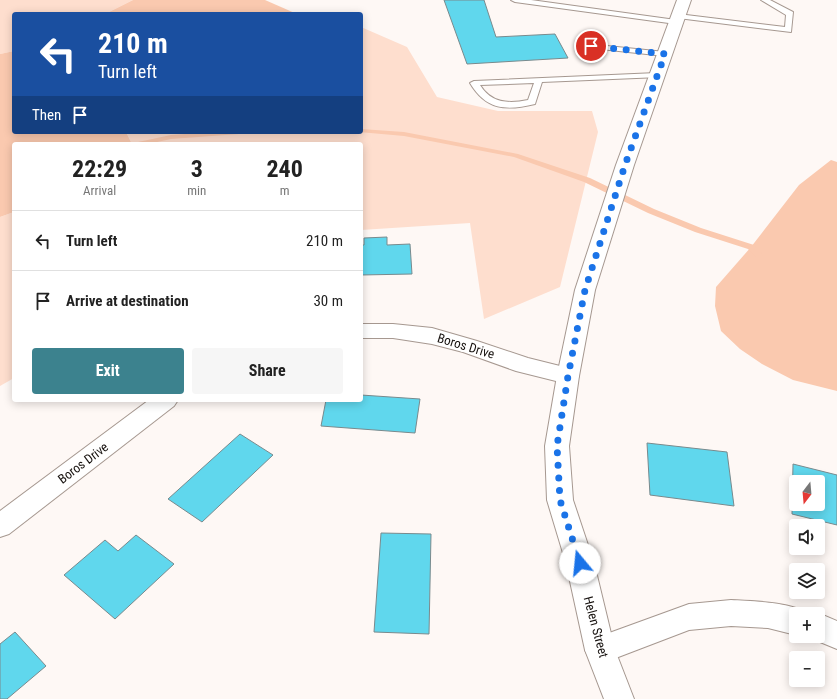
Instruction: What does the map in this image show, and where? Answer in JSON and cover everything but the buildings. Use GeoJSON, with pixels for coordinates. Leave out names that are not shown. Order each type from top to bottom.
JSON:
{"type":"FeatureCollection","features":[{"type":"Feature","properties":{"kind":"street","name":"Helen Street"},"geometry":{"type":"LineString","coordinates":[[618,699],[600,650],[580,563],[560,500],[557,446],[568,376],[585,290],[625,165],[679,13]]}},
{"type":"Feature","properties":{"kind":"street","name":"Boros Drive"},"geometry":{"type":"LineString","coordinates":[[363,331],[393,331],[432,336],[469,346],[524,365],[568,376]]}},
{"type":"Feature","properties":{"kind":"street","name":"Boros Drive"},"geometry":{"type":"LineString","coordinates":[[0,526],[163,402]]}},
{"type":"Feature","properties":{"kind":"street"},"geometry":{"type":"LineString","coordinates":[[600,650],[689,617],[731,613],[768,615],[789,620]]}},
{"type":"Feature","properties":{"kind":"street"},"geometry":{"type":"LineString","coordinates":[[825,630],[837,635]]}},
{"type":"Feature","properties":{"kind":"lane"},"geometry":{"type":"LineString","coordinates":[[515,0],[679,13],[788,30],[790,14],[765,0]]}},
{"type":"Feature","properties":{"kind":"lane"},"geometry":{"type":"LineString","coordinates":[[591,46],[665,54]]}},
{"type":"Feature","properties":{"kind":"lane"},"geometry":{"type":"LineString","coordinates":[[538,80],[532,102],[524,104],[501,104],[490,101],[484,97],[474,83],[538,80],[657,75]]}},
{"type":"Feature","properties":{"kind":"shaded area"},"geometry":{"type":"Polygon","coordinates":[[[0,0],[133,0],[109,12],[12,12],[12,51],[0,54],[0,0]]]}},
{"type":"Feature","properties":{"kind":"shaded area"},"geometry":{"type":"Polygon","coordinates":[[[133,0],[265,0],[292,12],[109,12],[133,0]]]}},
{"type":"Feature","properties":{"kind":"shaded area"},"geometry":{"type":"Polygon","coordinates":[[[363,28],[407,47],[437,97],[498,111],[592,111],[598,132],[560,287],[484,319],[470,223],[363,230],[363,142],[131,142],[127,134],[363,134],[363,28]]]}},
{"type":"Feature","properties":{"kind":"shaded area"},"geometry":{"type":"Polygon","coordinates":[[[12,51],[12,134],[127,134],[131,142],[12,142],[12,213],[0,217],[0,54],[12,51]]]}},
{"type":"Feature","properties":{"kind":"shaded area"},"geometry":{"type":"Polygon","coordinates":[[[831,160],[837,162],[837,391],[793,380],[762,364],[740,349],[721,331],[715,306],[716,287],[751,247],[799,185],[831,160]]]}},
{"type":"Feature","properties":{"kind":"shaded area"},"geometry":{"type":"Polygon","coordinates":[[[12,213],[12,379],[0,386],[0,217],[12,213]]]}},
{"type":"Feature","properties":{"kind":"waterway"},"geometry":{"type":"LineString","coordinates":[[363,131],[404,134],[516,155],[587,180],[651,211],[698,230],[751,247],[759,255]]}},
{"type":"Feature","properties":{"kind":"waterway"},"geometry":{"type":"LineString","coordinates":[[147,142],[171,137],[212,134]]}},
{"type":"Feature","properties":{"kind":"route"},"geometry":{"type":"LineString","coordinates":[[580,563],[560,500],[557,446],[568,376],[585,290],[625,165],[665,54],[591,46]]}}]}
